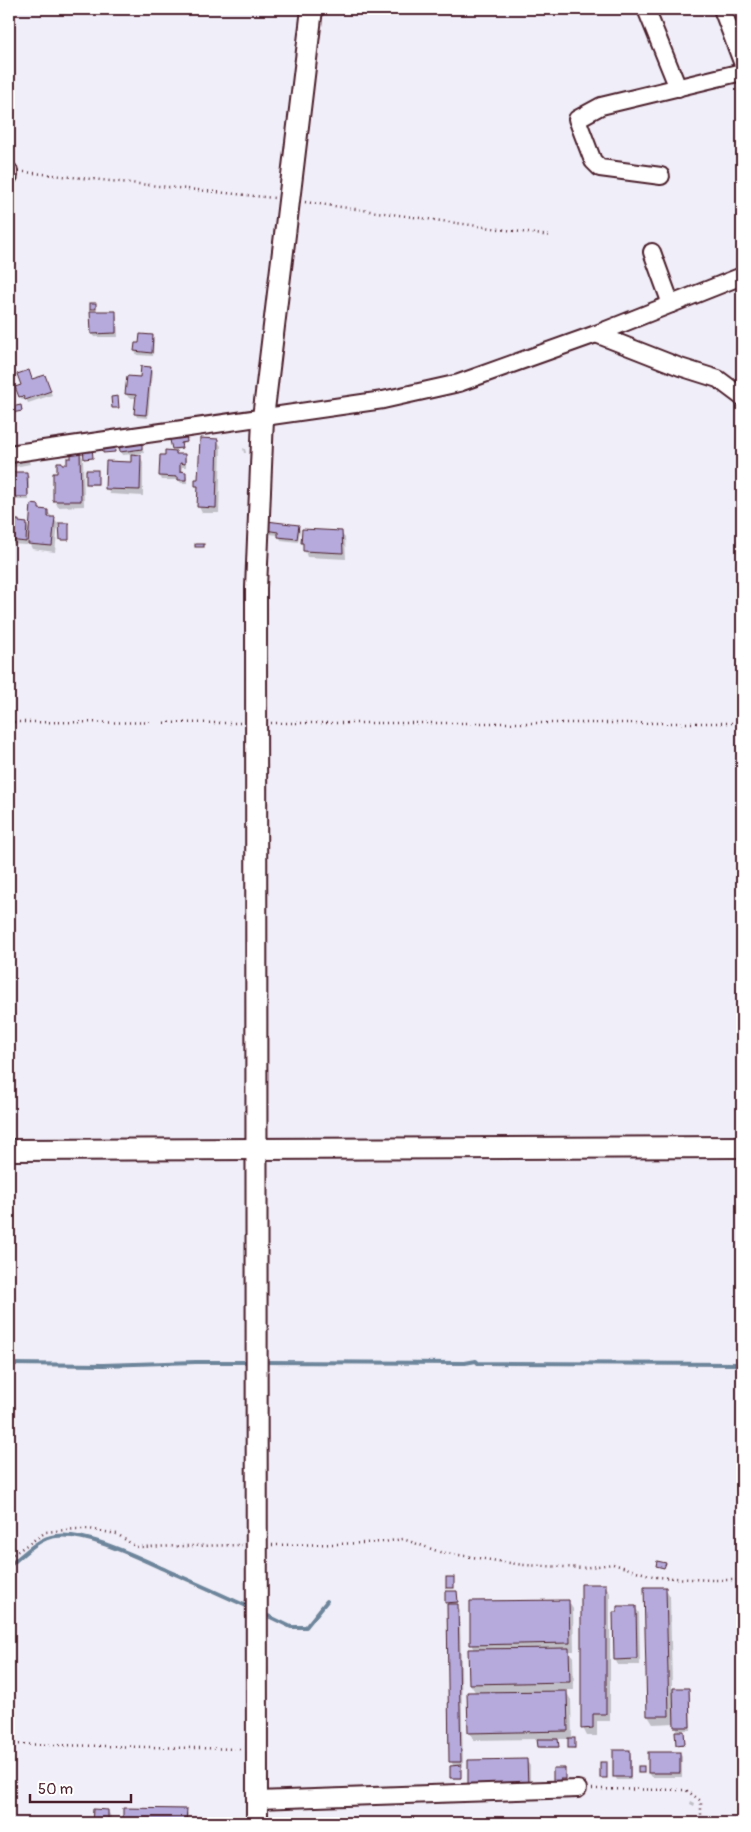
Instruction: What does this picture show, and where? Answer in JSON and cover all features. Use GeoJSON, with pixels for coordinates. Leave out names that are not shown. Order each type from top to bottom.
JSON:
{"type":"FeatureCollection","features":[{"type":"Feature","properties":{"kind":"street"},"geometry":{"type":"LineString","coordinates":[[257,1823],[256,588],[263,418],[312,9]]}},
{"type":"Feature","properties":{"kind":"street"},"geometry":{"type":"LineString","coordinates":[[646,9],[678,88]]}},
{"type":"Feature","properties":{"kind":"street"},"geometry":{"type":"LineString","coordinates":[[722,9],[742,62]]}},
{"type":"Feature","properties":{"kind":"street"},"geometry":{"type":"LineString","coordinates":[[660,176],[600,168],[593,161],[577,119],[601,106],[742,72]]}},
{"type":"Feature","properties":{"kind":"street"},"geometry":{"type":"LineString","coordinates":[[652,252],[671,304]]}},
{"type":"Feature","properties":{"kind":"street"},"geometry":{"type":"LineString","coordinates":[[9,454],[383,400],[459,383],[596,334],[742,276]]}},
{"type":"Feature","properties":{"kind":"street"},"geometry":{"type":"LineString","coordinates":[[596,334],[680,367],[718,379],[742,397]]}},
{"type":"Feature","properties":{"kind":"street"},"geometry":{"type":"LineString","coordinates":[[9,1150],[742,1147]]}},
{"type":"Feature","properties":{"kind":"street"},"geometry":{"type":"LineString","coordinates":[[258,1800],[578,1789]]}},
{"type":"Feature","properties":{"kind":"path"},"geometry":{"type":"LineString","coordinates":[[9,172],[289,200],[550,236]]}},
{"type":"Feature","properties":{"kind":"path"},"geometry":{"type":"LineString","coordinates":[[9,722],[742,723]]}},
{"type":"Feature","properties":{"kind":"path"},"geometry":{"type":"LineString","coordinates":[[9,1557],[46,1532],[89,1529],[117,1534],[136,1547],[338,1544],[384,1542],[403,1539],[440,1552],[523,1565],[582,1568],[613,1564],[656,1577],[742,1580]]}},
{"type":"Feature","properties":{"kind":"path"},"geometry":{"type":"LineString","coordinates":[[9,1744],[257,1749]]}},
{"type":"Feature","properties":{"kind":"path"},"geometry":{"type":"LineString","coordinates":[[578,1789],[686,1790],[701,1801],[701,1823]]}},
{"type":"Feature","properties":{"kind":"building"},"geometry":{"type":"Polygon","coordinates":[[[90,303],[96,303],[96,309],[90,309],[90,303]]]}},
{"type":"Feature","properties":{"kind":"building"},"geometry":{"type":"Polygon","coordinates":[[[90,311],[116,311],[116,333],[91,334],[90,311]]]}},
{"type":"Feature","properties":{"kind":"building"},"geometry":{"type":"Polygon","coordinates":[[[140,334],[153,335],[152,353],[134,351],[135,343],[139,343],[140,334]]]}},
{"type":"Feature","properties":{"kind":"building"},"geometry":{"type":"Polygon","coordinates":[[[141,366],[151,367],[146,415],[134,414],[136,395],[125,394],[127,376],[140,377],[141,366]]]}},
{"type":"Feature","properties":{"kind":"building"},"geometry":{"type":"Polygon","coordinates":[[[29,370],[32,379],[45,375],[51,391],[25,400],[23,396],[19,397],[15,387],[21,385],[17,374],[29,370]]]}},
{"type":"Feature","properties":{"kind":"building"},"geometry":{"type":"Polygon","coordinates":[[[118,396],[119,408],[112,408],[111,397],[118,396]]]}},
{"type":"Feature","properties":{"kind":"building"},"geometry":{"type":"Polygon","coordinates":[[[21,405],[22,411],[12,413],[11,407],[21,405]]]}},
{"type":"Feature","properties":{"kind":"building"},"geometry":{"type":"Polygon","coordinates":[[[186,434],[187,442],[181,443],[182,448],[172,449],[169,436],[186,434]]]}},
{"type":"Feature","properties":{"kind":"building"},"geometry":{"type":"Polygon","coordinates":[[[200,438],[218,439],[216,508],[197,507],[198,486],[195,486],[195,479],[198,479],[200,438]]]}},
{"type":"Feature","properties":{"kind":"building"},"geometry":{"type":"Polygon","coordinates":[[[142,440],[142,449],[120,452],[119,442],[142,440]]]}},
{"type":"Feature","properties":{"kind":"building"},"geometry":{"type":"Polygon","coordinates":[[[114,443],[115,452],[103,453],[102,444],[114,443]]]}},
{"type":"Feature","properties":{"kind":"building"},"geometry":{"type":"Polygon","coordinates":[[[92,447],[93,458],[84,459],[83,448],[92,447]]]}},
{"type":"Feature","properties":{"kind":"building"},"geometry":{"type":"Polygon","coordinates":[[[80,450],[81,501],[53,501],[53,473],[57,473],[57,462],[67,464],[67,458],[71,458],[71,451],[80,450]]]}},
{"type":"Feature","properties":{"kind":"building"},"geometry":{"type":"Polygon","coordinates":[[[165,450],[176,451],[176,454],[185,454],[185,464],[180,463],[180,471],[186,472],[186,480],[178,480],[178,477],[159,476],[160,455],[165,455],[165,450]]]}},
{"type":"Feature","properties":{"kind":"building"},"geometry":{"type":"Polygon","coordinates":[[[131,454],[141,455],[140,490],[105,489],[106,461],[131,462],[131,454]]]}},
{"type":"Feature","properties":{"kind":"building"},"geometry":{"type":"Polygon","coordinates":[[[28,456],[29,460],[9,464],[9,459],[28,456]]]}},
{"type":"Feature","properties":{"kind":"building"},"geometry":{"type":"Polygon","coordinates":[[[86,470],[98,470],[98,484],[86,484],[86,470]]]}},
{"type":"Feature","properties":{"kind":"building"},"geometry":{"type":"Polygon","coordinates":[[[9,472],[27,472],[28,497],[9,497],[9,472]]]}},
{"type":"Feature","properties":{"kind":"building"},"geometry":{"type":"Polygon","coordinates":[[[31,504],[39,505],[39,509],[48,510],[48,517],[55,517],[52,546],[28,544],[31,504]]]}},
{"type":"Feature","properties":{"kind":"building"},"geometry":{"type":"Polygon","coordinates":[[[16,520],[27,523],[26,542],[9,540],[9,524],[15,524],[16,520]]]}},
{"type":"Feature","properties":{"kind":"building"},"geometry":{"type":"Polygon","coordinates":[[[267,521],[299,525],[297,539],[278,537],[278,532],[265,530],[267,521]]]}},
{"type":"Feature","properties":{"kind":"building"},"geometry":{"type":"Polygon","coordinates":[[[59,523],[69,523],[69,540],[60,540],[59,523]]]}},
{"type":"Feature","properties":{"kind":"building"},"geometry":{"type":"Polygon","coordinates":[[[302,529],[342,531],[343,553],[303,551],[303,543],[301,543],[302,529]]]}},
{"type":"Feature","properties":{"kind":"building"},"geometry":{"type":"Polygon","coordinates":[[[195,544],[204,544],[204,547],[195,547],[195,544]]]}},
{"type":"Feature","properties":{"kind":"building"},"geometry":{"type":"Polygon","coordinates":[[[657,1561],[666,1563],[664,1568],[656,1566],[657,1561]]]}},
{"type":"Feature","properties":{"kind":"building"},"geometry":{"type":"Polygon","coordinates":[[[446,1577],[454,1577],[454,1588],[446,1588],[446,1577]]]}},
{"type":"Feature","properties":{"kind":"building"},"geometry":{"type":"Polygon","coordinates":[[[581,1584],[606,1584],[606,1714],[593,1714],[593,1728],[581,1729],[581,1584]]]}},
{"type":"Feature","properties":{"kind":"building"},"geometry":{"type":"Polygon","coordinates":[[[644,1587],[666,1587],[669,1716],[647,1716],[644,1587]]]}},
{"type":"Feature","properties":{"kind":"building"},"geometry":{"type":"Polygon","coordinates":[[[445,1591],[457,1591],[458,1602],[445,1603],[445,1591]]]}},
{"type":"Feature","properties":{"kind":"building"},"geometry":{"type":"Polygon","coordinates":[[[569,1600],[570,1643],[470,1645],[470,1601],[569,1600]]]}},
{"type":"Feature","properties":{"kind":"building"},"geometry":{"type":"Polygon","coordinates":[[[447,1604],[458,1604],[461,1762],[449,1762],[447,1604]]]}},
{"type":"Feature","properties":{"kind":"building"},"geometry":{"type":"Polygon","coordinates":[[[617,1606],[636,1606],[637,1659],[614,1660],[613,1612],[617,1612],[617,1606]]]}},
{"type":"Feature","properties":{"kind":"building"},"geometry":{"type":"Polygon","coordinates":[[[569,1648],[570,1682],[469,1684],[468,1649],[569,1648]]]}},
{"type":"Feature","properties":{"kind":"building"},"geometry":{"type":"Polygon","coordinates":[[[673,1688],[689,1688],[690,1727],[674,1727],[673,1688]]]}},
{"type":"Feature","properties":{"kind":"building"},"geometry":{"type":"Polygon","coordinates":[[[567,1691],[568,1731],[468,1733],[467,1692],[567,1691]]]}},
{"type":"Feature","properties":{"kind":"building"},"geometry":{"type":"Polygon","coordinates":[[[675,1731],[684,1731],[685,1744],[676,1745],[675,1731]]]}},
{"type":"Feature","properties":{"kind":"building"},"geometry":{"type":"Polygon","coordinates":[[[568,1738],[575,1738],[575,1748],[568,1748],[568,1738]]]}},
{"type":"Feature","properties":{"kind":"building"},"geometry":{"type":"Polygon","coordinates":[[[537,1739],[558,1739],[559,1747],[538,1747],[537,1739]]]}},
{"type":"Feature","properties":{"kind":"building"},"geometry":{"type":"Polygon","coordinates":[[[613,1750],[630,1750],[630,1777],[613,1777],[613,1750]]]}},
{"type":"Feature","properties":{"kind":"building"},"geometry":{"type":"Polygon","coordinates":[[[648,1752],[680,1752],[680,1773],[648,1773],[648,1752]]]}},
{"type":"Feature","properties":{"kind":"building"},"geometry":{"type":"Polygon","coordinates":[[[527,1759],[528,1786],[468,1787],[468,1760],[527,1759]]]}},
{"type":"Feature","properties":{"kind":"building"},"geometry":{"type":"Polygon","coordinates":[[[600,1762],[607,1762],[607,1778],[600,1778],[600,1762]]]}},
{"type":"Feature","properties":{"kind":"building"},"geometry":{"type":"Polygon","coordinates":[[[461,1765],[461,1778],[450,1778],[450,1766],[461,1765]]]}},
{"type":"Feature","properties":{"kind":"building"},"geometry":{"type":"Polygon","coordinates":[[[638,1766],[644,1766],[644,1773],[638,1773],[638,1766]]]}},
{"type":"Feature","properties":{"kind":"building"},"geometry":{"type":"Polygon","coordinates":[[[553,1768],[565,1768],[565,1779],[560,1779],[561,1783],[553,1783],[553,1768]]]}},
{"type":"Feature","properties":{"kind":"building"},"geometry":{"type":"Polygon","coordinates":[[[123,1808],[187,1809],[186,1821],[123,1820],[123,1808]]]}},
{"type":"Feature","properties":{"kind":"building"},"geometry":{"type":"Polygon","coordinates":[[[93,1809],[108,1810],[108,1823],[92,1823],[93,1809]]]}},
{"type":"Feature","properties":{"kind":"waterway"},"geometry":{"type":"LineString","coordinates":[[263,1362],[465,1363],[476,1361],[478,1363],[742,1364]]}},
{"type":"Feature","properties":{"kind":"waterway"},"geometry":{"type":"LineString","coordinates":[[9,1364],[103,1365],[251,1362]]}},
{"type":"Feature","properties":{"kind":"waterway"},"geometry":{"type":"LineString","coordinates":[[9,1566],[31,1548],[49,1537],[69,1536],[83,1538],[128,1553],[251,1608]]}},
{"type":"Feature","properties":{"kind":"waterway"},"geometry":{"type":"LineString","coordinates":[[262,1613],[291,1627],[306,1627],[327,1601]]}}]}
